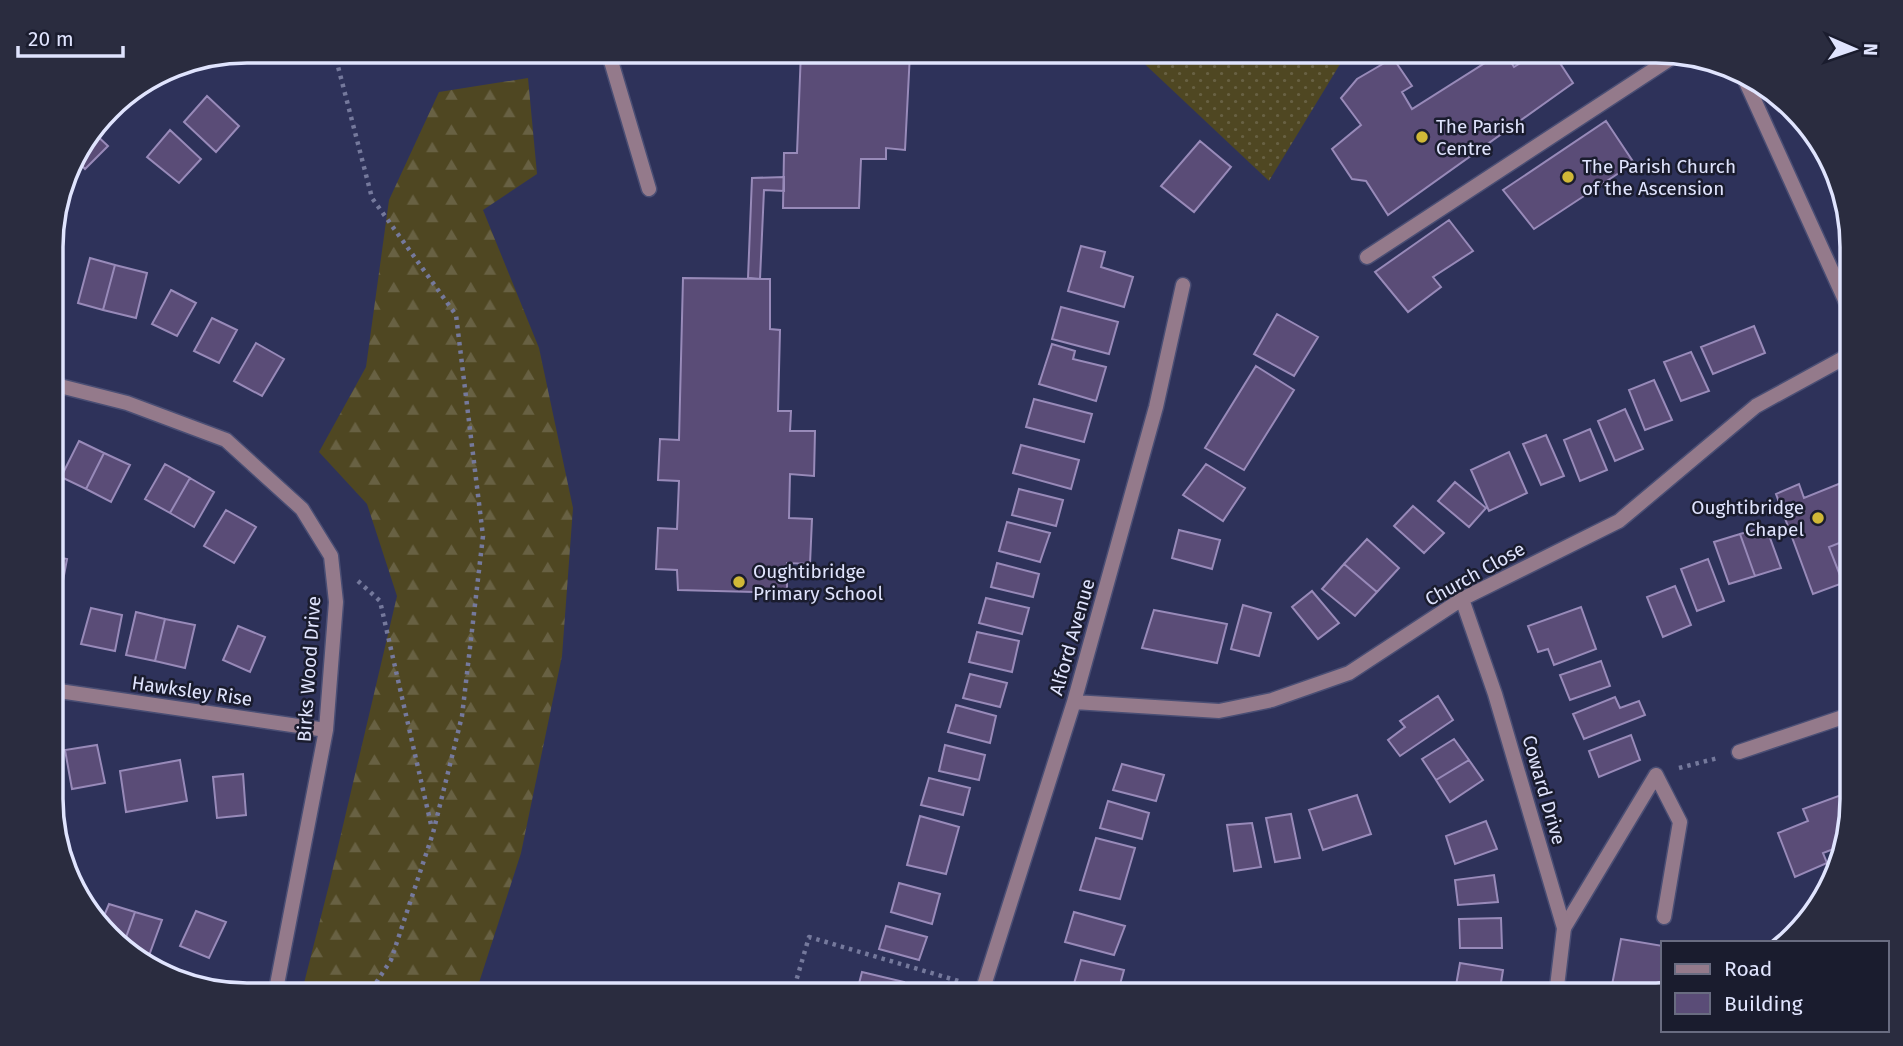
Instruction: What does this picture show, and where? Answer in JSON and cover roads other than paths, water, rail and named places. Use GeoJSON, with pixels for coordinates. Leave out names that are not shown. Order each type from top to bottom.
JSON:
{"type":"FeatureCollection","features":[{"type":"Feature","properties":{"kind":"street"},"geometry":{"type":"LineString","coordinates":[[612,63],[649,189]]}},
{"type":"Feature","properties":{"kind":"street"},"geometry":{"type":"LineString","coordinates":[[1367,257],[1664,63]]}},
{"type":"Feature","properties":{"kind":"street"},"geometry":{"type":"LineString","coordinates":[[1749,89],[1840,289]]}},
{"type":"Feature","properties":{"kind":"street","name":"Alford Avenue"},"geometry":{"type":"LineString","coordinates":[[985,983],[1074,702],[1156,407],[1183,285]]}},
{"type":"Feature","properties":{"kind":"street","name":"Church Close"},"geometry":{"type":"LineString","coordinates":[[1074,702],[1219,711],[1272,700],[1349,673],[1462,599],[1619,522],[1756,406],[1840,360]]}},
{"type":"Feature","properties":{"kind":"street","name":"Birks Wood Drive"},"geometry":{"type":"LineString","coordinates":[[63,387],[127,403],[226,440],[302,509],[331,556],[336,602],[326,730],[277,983]]}},
{"type":"Feature","properties":{"kind":"street","name":"Coward Drive"},"geometry":{"type":"LineString","coordinates":[[1462,599],[1495,694],[1564,928],[1557,983]]}},
{"type":"Feature","properties":{"kind":"street","name":"Hawksley Rise"},"geometry":{"type":"LineString","coordinates":[[63,692],[326,730]]}},
{"type":"Feature","properties":{"kind":"street"},"geometry":{"type":"LineString","coordinates":[[1739,752],[1840,718]]}},
{"type":"Feature","properties":{"kind":"street"},"geometry":{"type":"LineString","coordinates":[[1564,928],[1656,775],[1681,822],[1664,917]]}},
{"type":"Feature","properties":{"kind":"place","name":"The Parish Centre"},"geometry":{"type":"Point","coordinates":[1422,137]}},
{"type":"Feature","properties":{"kind":"place","name":"The Parish Church of the Ascension"},"geometry":{"type":"Point","coordinates":[1568,177]}},
{"type":"Feature","properties":{"kind":"place","name":"Oughtibridge Chapel"},"geometry":{"type":"Point","coordinates":[1818,518]}},
{"type":"Feature","properties":{"kind":"place","name":"Oughtibridge Primary School"},"geometry":{"type":"Point","coordinates":[739,582]}}]}
